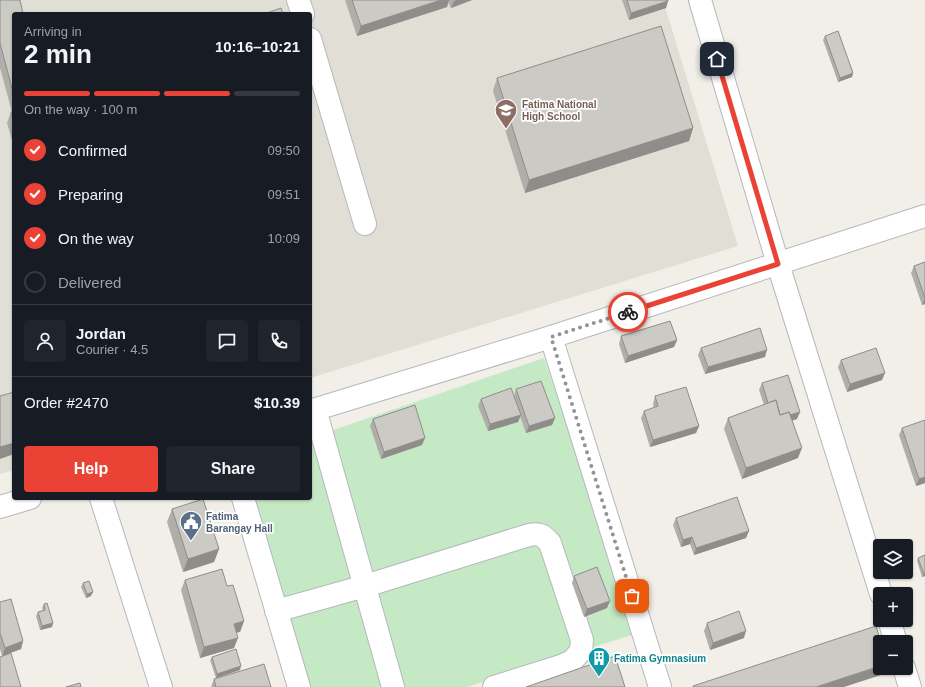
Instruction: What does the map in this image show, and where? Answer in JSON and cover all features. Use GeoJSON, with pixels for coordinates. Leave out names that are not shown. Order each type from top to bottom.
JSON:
{"type":"FeatureCollection","features":[{"type":"Feature","properties":{"kind":"street"},"geometry":{"type":"LineString","coordinates":[[298,0],[302,12]]}},
{"type":"Feature","properties":{"kind":"street"},"geometry":{"type":"LineString","coordinates":[[700,0],[778,264],[879,587]]}},
{"type":"Feature","properties":{"kind":"street"},"geometry":{"type":"LineString","coordinates":[[312,46],[365,224]]}},
{"type":"Feature","properties":{"kind":"street"},"geometry":{"type":"LineString","coordinates":[[393,687],[365,586],[318,455],[312,410],[551,337],[925,216]]}},
{"type":"Feature","properties":{"kind":"street"},"geometry":{"type":"LineString","coordinates":[[551,337],[660,687]]}},
{"type":"Feature","properties":{"kind":"street"},"geometry":{"type":"LineString","coordinates":[[0,507],[23,500]]}},
{"type":"Feature","properties":{"kind":"street"},"geometry":{"type":"LineString","coordinates":[[102,500],[162,687]]}},
{"type":"Feature","properties":{"kind":"street"},"geometry":{"type":"LineString","coordinates":[[244,500],[299,687]]}},
{"type":"Feature","properties":{"kind":"street"},"geometry":{"type":"LineString","coordinates":[[276,611],[365,586],[536,534],[544,537],[550,544],[582,640],[580,651],[572,661],[561,666],[494,687]]}},
{"type":"Feature","properties":{"kind":"street"},"geometry":{"type":"LineString","coordinates":[[906,675],[910,687]]}},
{"type":"Feature","properties":{"kind":"shaded area","name":"Fatima National High School"},"geometry":{"type":"Polygon","coordinates":[[[0,0],[663,0],[738,246],[312,377],[312,12],[12,12],[12,471],[0,474],[0,0]]]}},
{"type":"Feature","properties":{"kind":"green space"},"geometry":{"type":"Polygon","coordinates":[[[544,358],[638,633],[467,687],[306,687],[249,500],[312,500],[312,437],[544,358]]]}},
{"type":"Feature","properties":{"kind":"building"},"geometry":{"type":"Polygon","coordinates":[[[0,0],[20,0],[23,12],[12,12],[12,88],[0,43],[0,0]]]}},
{"type":"Feature","properties":{"kind":"building"},"geometry":{"type":"Polygon","coordinates":[[[352,0],[441,0],[361,26],[352,0]]]}},
{"type":"Feature","properties":{"kind":"building"},"geometry":{"type":"Polygon","coordinates":[[[627,0],[668,0],[668,1],[631,13],[627,0]]]}},
{"type":"Feature","properties":{"kind":"building"},"geometry":{"type":"Polygon","coordinates":[[[281,8],[282,12],[270,12],[281,8]]]}},
{"type":"Feature","properties":{"kind":"building"},"geometry":{"type":"Polygon","coordinates":[[[661,26],[693,128],[529,180],[497,78],[661,26]]]}},
{"type":"Feature","properties":{"kind":"building"},"geometry":{"type":"Polygon","coordinates":[[[838,31],[853,73],[840,78],[825,36],[838,31]]]}},
{"type":"Feature","properties":{"kind":"building"},"geometry":{"type":"Polygon","coordinates":[[[925,262],[925,298],[914,266],[925,262]]]}},
{"type":"Feature","properties":{"kind":"building"},"geometry":{"type":"Polygon","coordinates":[[[670,321],[677,340],[628,356],[621,336],[670,321]]]}},
{"type":"Feature","properties":{"kind":"building"},"geometry":{"type":"Polygon","coordinates":[[[760,328],[767,350],[708,367],[701,348],[760,328]]]}},
{"type":"Feature","properties":{"kind":"building"},"geometry":{"type":"Polygon","coordinates":[[[876,348],[885,373],[850,384],[841,360],[876,348]]]}},
{"type":"Feature","properties":{"kind":"building"},"geometry":{"type":"Polygon","coordinates":[[[788,375],[800,412],[790,415],[789,412],[780,415],[776,400],[768,403],[762,383],[788,375]]]}},
{"type":"Feature","properties":{"kind":"building"},"geometry":{"type":"Polygon","coordinates":[[[541,381],[555,418],[529,426],[516,389],[541,381]]]}},
{"type":"Feature","properties":{"kind":"building"},"geometry":{"type":"Polygon","coordinates":[[[686,387],[699,426],[653,440],[644,411],[658,406],[655,396],[686,387]]]}},
{"type":"Feature","properties":{"kind":"building"},"geometry":{"type":"Polygon","coordinates":[[[511,388],[521,415],[490,424],[481,399],[511,388]]]}},
{"type":"Feature","properties":{"kind":"building"},"geometry":{"type":"Polygon","coordinates":[[[12,393],[12,444],[0,447],[0,396],[12,393]]]}},
{"type":"Feature","properties":{"kind":"building"},"geometry":{"type":"Polygon","coordinates":[[[776,400],[780,415],[789,412],[802,448],[746,468],[728,418],[776,400]]]}},
{"type":"Feature","properties":{"kind":"building"},"geometry":{"type":"Polygon","coordinates":[[[415,405],[425,438],[384,452],[373,419],[415,405]]]}},
{"type":"Feature","properties":{"kind":"building"},"geometry":{"type":"Polygon","coordinates":[[[925,420],[925,477],[919,479],[902,428],[925,420]]]}},
{"type":"Feature","properties":{"kind":"building"},"geometry":{"type":"Polygon","coordinates":[[[737,497],[749,531],[696,548],[692,537],[683,540],[676,518],[737,497]]]}},
{"type":"Feature","properties":{"kind":"building"},"geometry":{"type":"Polygon","coordinates":[[[203,500],[219,549],[188,559],[172,509],[203,500]]]}},
{"type":"Feature","properties":{"kind":"building"},"geometry":{"type":"Polygon","coordinates":[[[925,555],[925,573],[924,574],[918,558],[925,555]]]}},
{"type":"Feature","properties":{"kind":"building"},"geometry":{"type":"Polygon","coordinates":[[[597,567],[610,601],[587,609],[574,576],[597,567]]]}},
{"type":"Feature","properties":{"kind":"building"},"geometry":{"type":"Polygon","coordinates":[[[222,569],[227,586],[233,585],[244,621],[234,624],[238,638],[204,647],[185,580],[222,569]]]}},
{"type":"Feature","properties":{"kind":"building"},"geometry":{"type":"Polygon","coordinates":[[[89,581],[93,592],[87,594],[83,583],[89,581]]]}},
{"type":"Feature","properties":{"kind":"building"},"geometry":{"type":"Polygon","coordinates":[[[11,599],[23,641],[5,648],[0,633],[0,602],[11,599]]]}},
{"type":"Feature","properties":{"kind":"building"},"geometry":{"type":"Polygon","coordinates":[[[47,603],[53,623],[42,626],[38,612],[45,610],[44,604],[47,603]]]}},
{"type":"Feature","properties":{"kind":"building"},"geometry":{"type":"Polygon","coordinates":[[[739,611],[746,631],[713,643],[707,623],[739,611]]]}},
{"type":"Feature","properties":{"kind":"building"},"geometry":{"type":"Polygon","coordinates":[[[873,627],[876,627],[879,635],[873,635],[873,668],[816,687],[693,686],[873,627]]]}},
{"type":"Feature","properties":{"kind":"building"},"geometry":{"type":"Polygon","coordinates":[[[236,649],[241,666],[217,674],[212,657],[236,649]]]}},
{"type":"Feature","properties":{"kind":"building"},"geometry":{"type":"Polygon","coordinates":[[[11,653],[21,687],[0,687],[0,657],[11,653]]]}},
{"type":"Feature","properties":{"kind":"building"},"geometry":{"type":"Polygon","coordinates":[[[615,656],[625,687],[526,687],[615,656]]]}},
{"type":"Feature","properties":{"kind":"building"},"geometry":{"type":"Polygon","coordinates":[[[264,664],[271,687],[216,687],[214,679],[264,664]]]}},
{"type":"Feature","properties":{"kind":"building"},"geometry":{"type":"Polygon","coordinates":[[[80,683],[81,687],[66,687],[80,683]]]}},
{"type":"Feature","properties":{"kind":"way so far"},"geometry":{"type":"LineString","coordinates":[[628,312],[551,337],[632,596]]}},
{"type":"Feature","properties":{"kind":"place","name":"Fatima National High School"},"geometry":{"type":"Point","coordinates":[506,130]}},
{"type":"Feature","properties":{"kind":"place","name":"Fatima Barangay Hall"},"geometry":{"type":"Point","coordinates":[191,542]}},
{"type":"Feature","properties":{"kind":"place","name":"Fatima Gymnasium"},"geometry":{"type":"Point","coordinates":[599,678]}},
{"type":"Feature","properties":{"kind":"route"},"geometry":{"type":"LineString","coordinates":[[628,312],[778,264],[717,59]]}}]}
